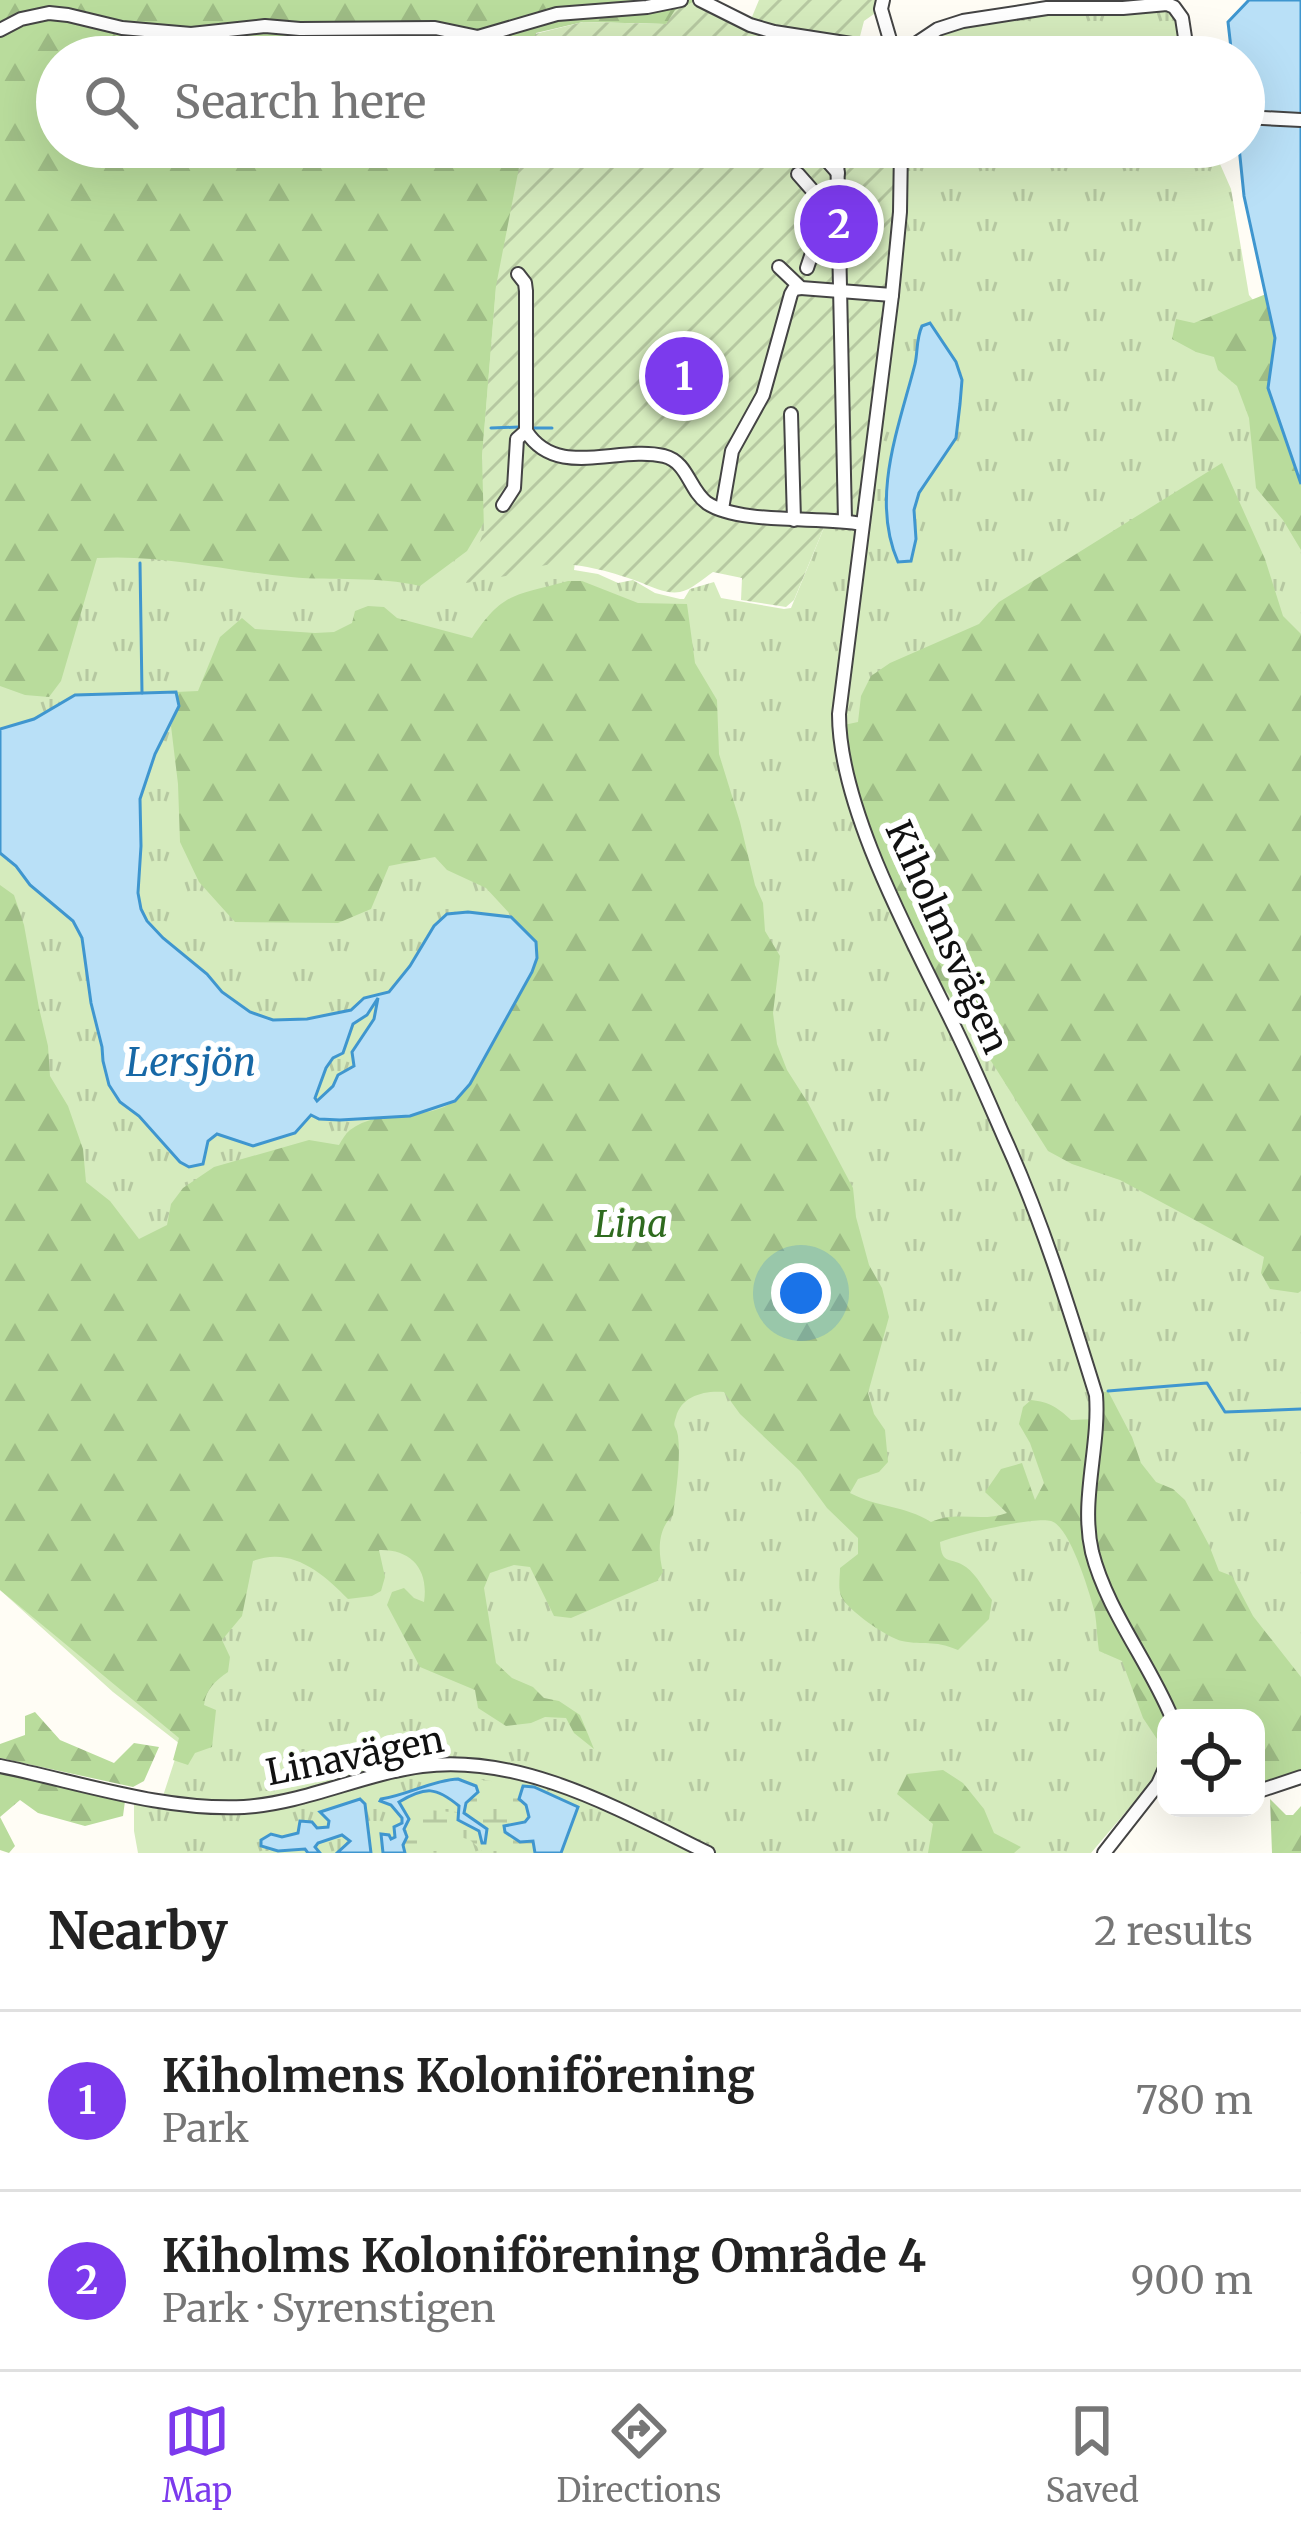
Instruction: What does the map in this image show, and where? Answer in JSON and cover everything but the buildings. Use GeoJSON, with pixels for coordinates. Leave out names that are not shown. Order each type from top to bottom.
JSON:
{"type":"FeatureCollection","features":[{"type":"Feature","properties":{"kind":"street"},"geometry":{"type":"LineString","coordinates":[[481,36],[557,14],[680,0]]}},
{"type":"Feature","properties":{"kind":"street"},"geometry":{"type":"LineString","coordinates":[[700,0],[750,25],[791,36]]}},
{"type":"Feature","properties":{"kind":"street"},"geometry":{"type":"LineString","coordinates":[[880,3],[889,36]]}},
{"type":"Feature","properties":{"kind":"street"},"geometry":{"type":"LineString","coordinates":[[925,36],[963,21],[1047,8],[1167,4],[1182,18],[1184,36]]}},
{"type":"Feature","properties":{"kind":"street"},"geometry":{"type":"LineString","coordinates":[[0,30],[49,13],[122,28],[190,34],[265,26],[435,28],[473,36]]}},
{"type":"Feature","properties":{"kind":"street"},"geometry":{"type":"LineString","coordinates":[[1265,118],[1301,120]]}},
{"type":"Feature","properties":{"kind":"street"},"geometry":{"type":"LineString","coordinates":[[834,168],[838,173]]}},
{"type":"Feature","properties":{"kind":"street"},"geometry":{"type":"LineString","coordinates":[[838,168],[845,521]]}},
{"type":"Feature","properties":{"kind":"street","name":"Kiholmsvägen"},"geometry":{"type":"LineString","coordinates":[[901,168],[892,295],[839,714],[839,747],[868,839],[1008,1144],[1057,1273],[1096,1396],[1098,1419],[1089,1479],[1091,1549],[1167,1709]]}},
{"type":"Feature","properties":{"kind":"street"},"geometry":{"type":"LineString","coordinates":[[798,174],[836,212]]}},
{"type":"Feature","properties":{"kind":"street"},"geometry":{"type":"LineString","coordinates":[[807,268],[824,217],[836,212]]}},
{"type":"Feature","properties":{"kind":"street"},"geometry":{"type":"LineString","coordinates":[[778,267],[801,288]]}},
{"type":"Feature","properties":{"kind":"street"},"geometry":{"type":"LineString","coordinates":[[518,274],[526,291],[526,431],[537,445],[556,455],[578,458],[665,456],[685,471],[706,502],[722,509],[862,524]]}},
{"type":"Feature","properties":{"kind":"street"},"geometry":{"type":"LineString","coordinates":[[722,509],[732,452],[763,395],[794,289],[892,295]]}},
{"type":"Feature","properties":{"kind":"street"},"geometry":{"type":"LineString","coordinates":[[791,414],[794,520]]}},
{"type":"Feature","properties":{"kind":"street"},"geometry":{"type":"LineString","coordinates":[[503,506],[514,488],[517,439],[526,431]]}},
{"type":"Feature","properties":{"kind":"street","name":"Linavägen"},"geometry":{"type":"LineString","coordinates":[[0,1766],[134,1796],[242,1807],[424,1766],[478,1767],[553,1782],[589,1795],[708,1853]]}},
{"type":"Feature","properties":{"kind":"street"},"geometry":{"type":"LineString","coordinates":[[1265,1789],[1301,1777]]}},
{"type":"Feature","properties":{"kind":"street"},"geometry":{"type":"LineString","coordinates":[[1104,1853],[1157,1789]]}},
{"type":"Feature","properties":{"kind":"green space"},"geometry":{"type":"Polygon","coordinates":[[[0,0],[695,0],[666,24],[583,22],[536,36],[36,36],[36,168],[557,168],[496,287],[482,457],[486,519],[467,551],[420,586],[291,577],[146,558],[97,558],[61,681],[49,697],[0,686],[0,0]]]}},
{"type":"Feature","properties":{"kind":"green space"},"geometry":{"type":"Polygon","coordinates":[[[759,0],[875,0],[881,9],[864,21],[860,36],[535,36],[583,22],[666,24],[675,10],[696,1],[749,24],[759,0]]]}},
{"type":"Feature","properties":{"kind":"green space"},"geometry":{"type":"Polygon","coordinates":[[[1174,7],[1182,36],[928,36],[938,29],[1047,8],[1174,7]]]}},
{"type":"Feature","properties":{"kind":"green space","name":"Lina"},"geometry":{"type":"Polygon","coordinates":[[[0,40],[36,51],[36,168],[569,168],[580,524],[574,570],[618,583],[633,580],[655,593],[680,599],[690,589],[714,582],[721,598],[791,608],[825,525],[888,312],[897,311],[904,168],[1222,168],[1231,189],[1249,295],[1258,306],[1301,494],[1301,1772],[1265,1729],[1265,1709],[1157,1709],[1157,1779],[1091,1853],[138,1853],[134,1796],[162,1799],[180,1744],[113,1692],[0,1590],[0,40]]]}},
{"type":"Feature","properties":{"kind":"green space"},"geometry":{"type":"Polygon","coordinates":[[[519,168],[897,168],[897,213],[858,523],[825,525],[794,600],[786,607],[741,600],[742,578],[713,572],[689,589],[675,592],[569,564],[466,583],[484,530],[482,457],[496,286],[519,168]]]}},
{"type":"Feature","properties":{"kind":"green space"},"geometry":{"type":"Polygon","coordinates":[[[1266,294],[1275,338],[1268,388],[1301,484],[1301,550],[1256,488],[1249,418],[1237,386],[1218,370],[1214,357],[1172,339],[1176,319],[1194,323],[1266,294]]]}},
{"type":"Feature","properties":{"kind":"green space"},"geometry":{"type":"Polygon","coordinates":[[[1222,463],[1265,559],[1283,616],[1301,634],[1298,1293],[1270,1289],[1261,1273],[1264,1257],[1120,1180],[1048,1151],[948,993],[932,980],[868,839],[839,726],[858,722],[861,696],[871,676],[979,624],[999,602],[1222,463]]]}},
{"type":"Feature","properties":{"kind":"green space"},"geometry":{"type":"Polygon","coordinates":[[[582,581],[638,603],[687,604],[695,663],[717,700],[719,754],[763,903],[765,931],[780,956],[773,1013],[777,1044],[853,1188],[869,1265],[882,1288],[889,1317],[868,1393],[885,1430],[888,1462],[879,1472],[858,1479],[850,1493],[931,1522],[1007,1513],[985,1492],[1001,1469],[1022,1463],[1035,1500],[1044,1483],[1019,1424],[1023,1407],[1038,1401],[1071,1420],[1097,1419],[1096,1395],[1108,1391],[1141,1463],[1156,1482],[1185,1500],[1219,1571],[1232,1576],[1253,1616],[1301,1677],[1301,1773],[1265,1785],[1265,1709],[1157,1709],[1157,1739],[1143,1718],[1122,1661],[1099,1651],[1095,1613],[1084,1577],[1065,1535],[1051,1521],[1013,1524],[940,1542],[945,1558],[970,1570],[992,1600],[989,1619],[958,1650],[902,1641],[878,1629],[851,1609],[840,1593],[840,1568],[858,1554],[858,1538],[724,1392],[695,1396],[676,1417],[677,1486],[673,1515],[661,1534],[663,1572],[657,1581],[571,1618],[554,1616],[530,1567],[514,1565],[490,1573],[484,1588],[496,1663],[544,1698],[559,1701],[580,1715],[594,1749],[574,1733],[566,1718],[545,1717],[506,1726],[478,1708],[475,1690],[420,1667],[387,1605],[392,1592],[404,1588],[424,1602],[420,1571],[400,1553],[379,1550],[385,1577],[381,1591],[348,1599],[317,1572],[293,1560],[267,1557],[253,1561],[242,1616],[222,1640],[230,1657],[228,1672],[205,1699],[204,1705],[216,1710],[212,1747],[195,1753],[188,1765],[173,1760],[179,1738],[0,1590],[0,885],[14,895],[24,925],[50,1076],[68,1106],[83,1149],[86,1182],[110,1201],[139,1239],[167,1225],[171,1204],[183,1188],[214,1167],[309,1140],[339,1145],[362,1123],[444,1107],[456,1100],[477,1072],[536,942],[486,888],[447,870],[435,857],[389,866],[371,909],[338,923],[235,922],[199,882],[180,842],[171,726],[179,706],[176,692],[198,691],[220,637],[242,618],[255,629],[334,632],[352,623],[355,611],[384,607],[397,618],[472,638],[493,611],[523,593],[582,581]]]}},
{"type":"Feature","properties":{"kind":"green space"},"geometry":{"type":"Polygon","coordinates":[[[35,1712],[60,1740],[114,1763],[134,1743],[159,1747],[144,1781],[133,1787],[0,1758],[0,1744],[25,1735],[25,1716],[35,1712]]]}},
{"type":"Feature","properties":{"kind":"green space"},"geometry":{"type":"Polygon","coordinates":[[[943,1770],[963,1783],[984,1809],[994,1833],[1021,1847],[1014,1853],[928,1853],[933,1824],[897,1794],[907,1774],[943,1770]]]}},
{"type":"Feature","properties":{"kind":"green space"},"geometry":{"type":"Polygon","coordinates":[[[0,1772],[125,1801],[123,1816],[85,1826],[38,1813],[20,1800],[0,1817],[0,1772]]]}},
{"type":"Feature","properties":{"kind":"green space"},"geometry":{"type":"Polygon","coordinates":[[[469,1781],[523,1786],[519,1799],[529,1817],[516,1822],[534,1841],[535,1853],[484,1853],[470,1840],[451,1834],[450,1853],[403,1852],[404,1829],[409,1823],[399,1802],[461,1813],[459,1820],[480,1831],[485,1842],[487,1828],[464,1814],[466,1803],[478,1792],[469,1781]]]}},
{"type":"Feature","properties":{"kind":"green space"},"geometry":{"type":"Polygon","coordinates":[[[1270,1799],[1286,1815],[1293,1815],[1301,1806],[1301,1853],[1272,1853],[1270,1799]]]}},
{"type":"Feature","properties":{"kind":"green space"},"geometry":{"type":"Polygon","coordinates":[[[0,1817],[15,1846],[9,1853],[0,1850],[0,1817]]]}},
{"type":"Feature","properties":{"kind":"water"},"geometry":{"type":"Polygon","coordinates":[[[1249,0],[1301,0],[1301,484],[1268,388],[1275,338],[1241,168],[1265,168],[1265,36],[1230,36],[1228,22],[1249,0]]]}},
{"type":"Feature","properties":{"kind":"water"},"geometry":{"type":"Polygon","coordinates":[[[930,323],[962,380],[956,438],[919,493],[911,561],[898,562],[887,513],[890,463],[920,331],[930,323]]]}},
{"type":"Feature","properties":{"kind":"water","name":"Lersjön"},"geometry":{"type":"Polygon","coordinates":[[[176,692],[179,706],[140,799],[141,909],[163,938],[250,1012],[273,1020],[307,1019],[351,1010],[364,998],[389,992],[447,914],[511,917],[536,942],[532,972],[470,1084],[455,1101],[410,1116],[340,1120],[311,1115],[295,1133],[253,1146],[217,1134],[208,1141],[203,1164],[189,1167],[120,1102],[109,1085],[103,1061],[82,938],[73,921],[0,853],[0,729],[34,719],[75,695],[176,692]],[[378,998],[367,1015],[353,1024],[343,1053],[326,1068],[317,1101],[338,1075],[354,1066],[352,1052],[374,1019],[378,998]]]}},
{"type":"Feature","properties":{"kind":"water"},"geometry":{"type":"Polygon","coordinates":[[[458,1779],[476,1786],[478,1792],[466,1803],[464,1813],[487,1829],[485,1843],[479,1831],[458,1820],[459,1806],[437,1792],[424,1791],[399,1802],[409,1819],[404,1829],[405,1853],[383,1853],[381,1834],[395,1837],[394,1827],[402,1818],[381,1799],[458,1779]]]}},
{"type":"Feature","properties":{"kind":"water"},"geometry":{"type":"Polygon","coordinates":[[[523,1786],[578,1807],[561,1853],[535,1853],[533,1841],[520,1842],[505,1832],[504,1826],[529,1817],[519,1799],[523,1786]]]}},
{"type":"Feature","properties":{"kind":"water"},"geometry":{"type":"Polygon","coordinates":[[[360,1799],[365,1804],[371,1853],[337,1853],[350,1841],[342,1835],[318,1843],[315,1847],[320,1853],[261,1846],[261,1840],[271,1834],[298,1833],[300,1821],[328,1827],[329,1821],[320,1812],[360,1799]]]}},
{"type":"Feature","properties":{"kind":"waterway"},"geometry":{"type":"LineString","coordinates":[[491,428],[519,427]]}},
{"type":"Feature","properties":{"kind":"waterway"},"geometry":{"type":"LineString","coordinates":[[530,428],[552,428]]}},
{"type":"Feature","properties":{"kind":"waterway"},"geometry":{"type":"LineString","coordinates":[[140,563],[142,693]]}},
{"type":"Feature","properties":{"kind":"waterway"},"geometry":{"type":"LineString","coordinates":[[1108,1391],[1207,1383],[1225,1412],[1301,1409]]}},
{"type":"Feature","properties":{"kind":"place","name":"Kiholms Koloniförening Område 4"},"geometry":{"type":"Point","coordinates":[839,224]}},
{"type":"Feature","properties":{"kind":"place","name":"Kiholmens Koloniförening"},"geometry":{"type":"Point","coordinates":[684,376]}}]}
